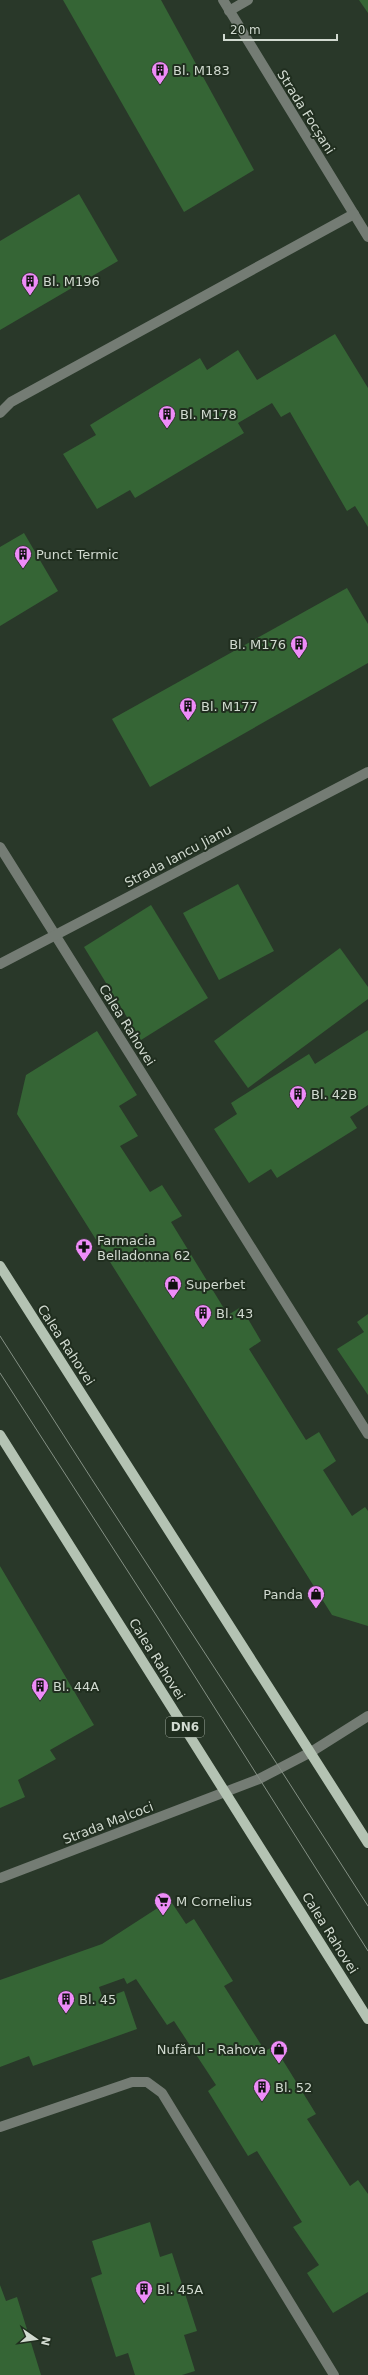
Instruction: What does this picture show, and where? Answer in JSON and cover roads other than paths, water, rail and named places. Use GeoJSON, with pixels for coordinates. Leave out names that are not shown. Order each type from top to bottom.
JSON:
{"type":"FeatureCollection","features":[{"type":"Feature","properties":{"kind":"main road","name":"Calea Rahovei"},"geometry":{"type":"LineString","coordinates":[[0,1266],[368,1843]]}},
{"type":"Feature","properties":{"kind":"main road","name":"Calea Rahovei"},"geometry":{"type":"LineString","coordinates":[[0,1435],[368,2019]]}},
{"type":"Feature","properties":{"kind":"street","name":"Strada Focșani"},"geometry":{"type":"LineString","coordinates":[[223,0],[368,237]]}},
{"type":"Feature","properties":{"kind":"street"},"geometry":{"type":"LineString","coordinates":[[229,11],[248,0]]}},
{"type":"Feature","properties":{"kind":"street"},"geometry":{"type":"LineString","coordinates":[[0,413],[11,402],[354,214]]}},
{"type":"Feature","properties":{"kind":"street","name":"Strada Iancu Jianu"},"geometry":{"type":"LineString","coordinates":[[0,964],[368,772]]}},
{"type":"Feature","properties":{"kind":"street","name":"Calea Rahovei"},"geometry":{"type":"LineString","coordinates":[[0,847],[368,1434]]}},
{"type":"Feature","properties":{"kind":"street","name":"Strada Malcoci"},"geometry":{"type":"LineString","coordinates":[[0,1878],[226,1792],[275,1771],[311,1752],[368,1716]]}},
{"type":"Feature","properties":{"kind":"street"},"geometry":{"type":"LineString","coordinates":[[0,2127],[132,2082],[147,2082],[162,2092],[334,2375]]}},
{"type":"Feature","properties":{"kind":"tram line"},"geometry":{"type":"LineString","coordinates":[[0,1336],[368,1906]]}},
{"type":"Feature","properties":{"kind":"tram line"},"geometry":{"type":"LineString","coordinates":[[0,1373],[158,1618],[368,1951]]}},
{"type":"Feature","properties":{"kind":"place","name":"Bl. M183"},"geometry":{"type":"Point","coordinates":[160,85]}},
{"type":"Feature","properties":{"kind":"place","name":"Bl. M196"},"geometry":{"type":"Point","coordinates":[30,296]}},
{"type":"Feature","properties":{"kind":"place","name":"Bl. M178"},"geometry":{"type":"Point","coordinates":[167,429]}},
{"type":"Feature","properties":{"kind":"place","name":"Punct Termic"},"geometry":{"type":"Point","coordinates":[23,569]}},
{"type":"Feature","properties":{"kind":"place","name":"Bl. M176"},"geometry":{"type":"Point","coordinates":[299,659]}},
{"type":"Feature","properties":{"kind":"place","name":"Bl. M177"},"geometry":{"type":"Point","coordinates":[188,721]}},
{"type":"Feature","properties":{"kind":"place","name":"Bl. 42B"},"geometry":{"type":"Point","coordinates":[298,1109]}},
{"type":"Feature","properties":{"kind":"place","name":"Farmacia Belladonna 62"},"geometry":{"type":"Point","coordinates":[84,1262]}},
{"type":"Feature","properties":{"kind":"place","name":"Superbet"},"geometry":{"type":"Point","coordinates":[173,1299]}},
{"type":"Feature","properties":{"kind":"place","name":"Bl. 43"},"geometry":{"type":"Point","coordinates":[203,1328]}},
{"type":"Feature","properties":{"kind":"place","name":"Panda"},"geometry":{"type":"Point","coordinates":[316,1609]}},
{"type":"Feature","properties":{"kind":"place","name":"Bl. 44A"},"geometry":{"type":"Point","coordinates":[40,1701]}},
{"type":"Feature","properties":{"kind":"place","name":"M Cornelius"},"geometry":{"type":"Point","coordinates":[163,1916]}},
{"type":"Feature","properties":{"kind":"place","name":"Bl. 45"},"geometry":{"type":"Point","coordinates":[66,2014]}},
{"type":"Feature","properties":{"kind":"place","name":"Nufărul - Rahova"},"geometry":{"type":"Point","coordinates":[279,2064]}},
{"type":"Feature","properties":{"kind":"place","name":"Bl. 52"},"geometry":{"type":"Point","coordinates":[262,2102]}},
{"type":"Feature","properties":{"kind":"place","name":"Bl. 45A"},"geometry":{"type":"Point","coordinates":[144,2304]}}]}
